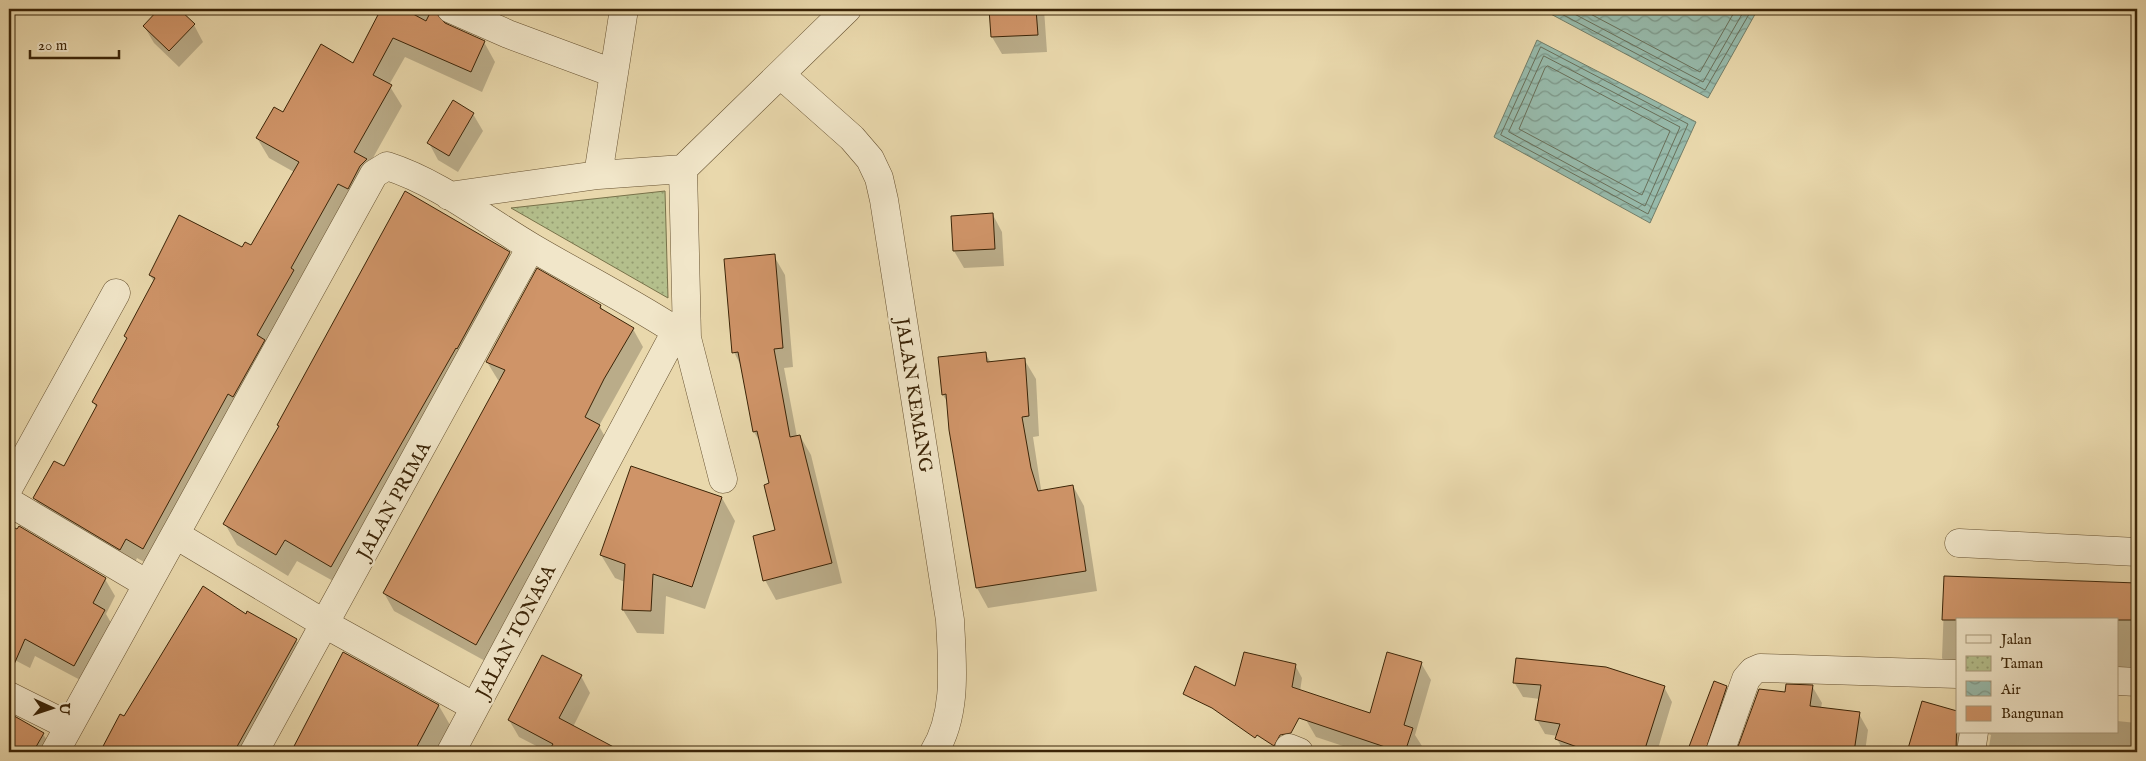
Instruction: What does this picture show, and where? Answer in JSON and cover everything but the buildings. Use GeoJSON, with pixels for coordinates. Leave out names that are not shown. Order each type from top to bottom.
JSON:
{"type":"FeatureCollection","features":[{"type":"Feature","properties":{"kind":"street"},"geometry":{"type":"LineString","coordinates":[[451,9],[508,34],[613,73]]}},
{"type":"Feature","properties":{"kind":"street"},"geometry":{"type":"LineString","coordinates":[[598,175],[624,9]]}},
{"type":"Feature","properties":{"kind":"street"},"geometry":{"type":"LineString","coordinates":[[449,196],[598,175],[683,169],[847,9]]}},
{"type":"Feature","properties":{"kind":"street","name":"JALAN KEMANG"},"geometry":{"type":"LineString","coordinates":[[781,75],[852,138],[870,160],[879,178],[884,200],[950,620],[952,674],[950,709],[939,744],[934,752]]}},
{"type":"Feature","properties":{"kind":"street"},"geometry":{"type":"LineString","coordinates":[[55,752],[374,174],[387,166],[402,171],[449,196],[531,248],[681,335]]}},
{"type":"Feature","properties":{"kind":"street"},"geometry":{"type":"LineString","coordinates":[[683,169],[681,335],[723,480]]}},
{"type":"Feature","properties":{"kind":"street","name":"JALAN PRIMA"},"geometry":{"type":"LineString","coordinates":[[254,752],[531,248]]}},
{"type":"Feature","properties":{"kind":"street"},"geometry":{"type":"LineString","coordinates":[[9,487],[116,293]]}},
{"type":"Feature","properties":{"kind":"street","name":"JALAN TONASA"},"geometry":{"type":"LineString","coordinates":[[176,535],[325,624],[475,706],[681,335]]}},
{"type":"Feature","properties":{"kind":"street"},"geometry":{"type":"LineString","coordinates":[[9,502],[147,584]]}},
{"type":"Feature","properties":{"kind":"street"},"geometry":{"type":"LineString","coordinates":[[1958,543],[2137,552]]}},
{"type":"Feature","properties":{"kind":"street"},"geometry":{"type":"LineString","coordinates":[[1720,752],[1746,679],[1753,671],[1760,668],[1956,674]]}},
{"type":"Feature","properties":{"kind":"street"},"geometry":{"type":"LineString","coordinates":[[2118,681],[2137,682]]}},
{"type":"Feature","properties":{"kind":"street"},"geometry":{"type":"LineString","coordinates":[[9,696],[69,726]]}},
{"type":"Feature","properties":{"kind":"street"},"geometry":{"type":"LineString","coordinates":[[453,752],[475,706]]}},
{"type":"Feature","properties":{"kind":"street"},"geometry":{"type":"LineString","coordinates":[[1971,752],[1974,734]]}},
{"type":"Feature","properties":{"kind":"green space"},"geometry":{"type":"Polygon","coordinates":[[[665,191],[668,298],[511,208],[665,191]]]}},
{"type":"Feature","properties":{"kind":"water"},"geometry":{"type":"Polygon","coordinates":[[[1549,9],[1758,9],[1708,98],[1547,12],[1549,9]]]}},
{"type":"Feature","properties":{"kind":"water"},"geometry":{"type":"Polygon","coordinates":[[[1537,40],[1696,122],[1650,223],[1494,137],[1537,40]]]}}]}
